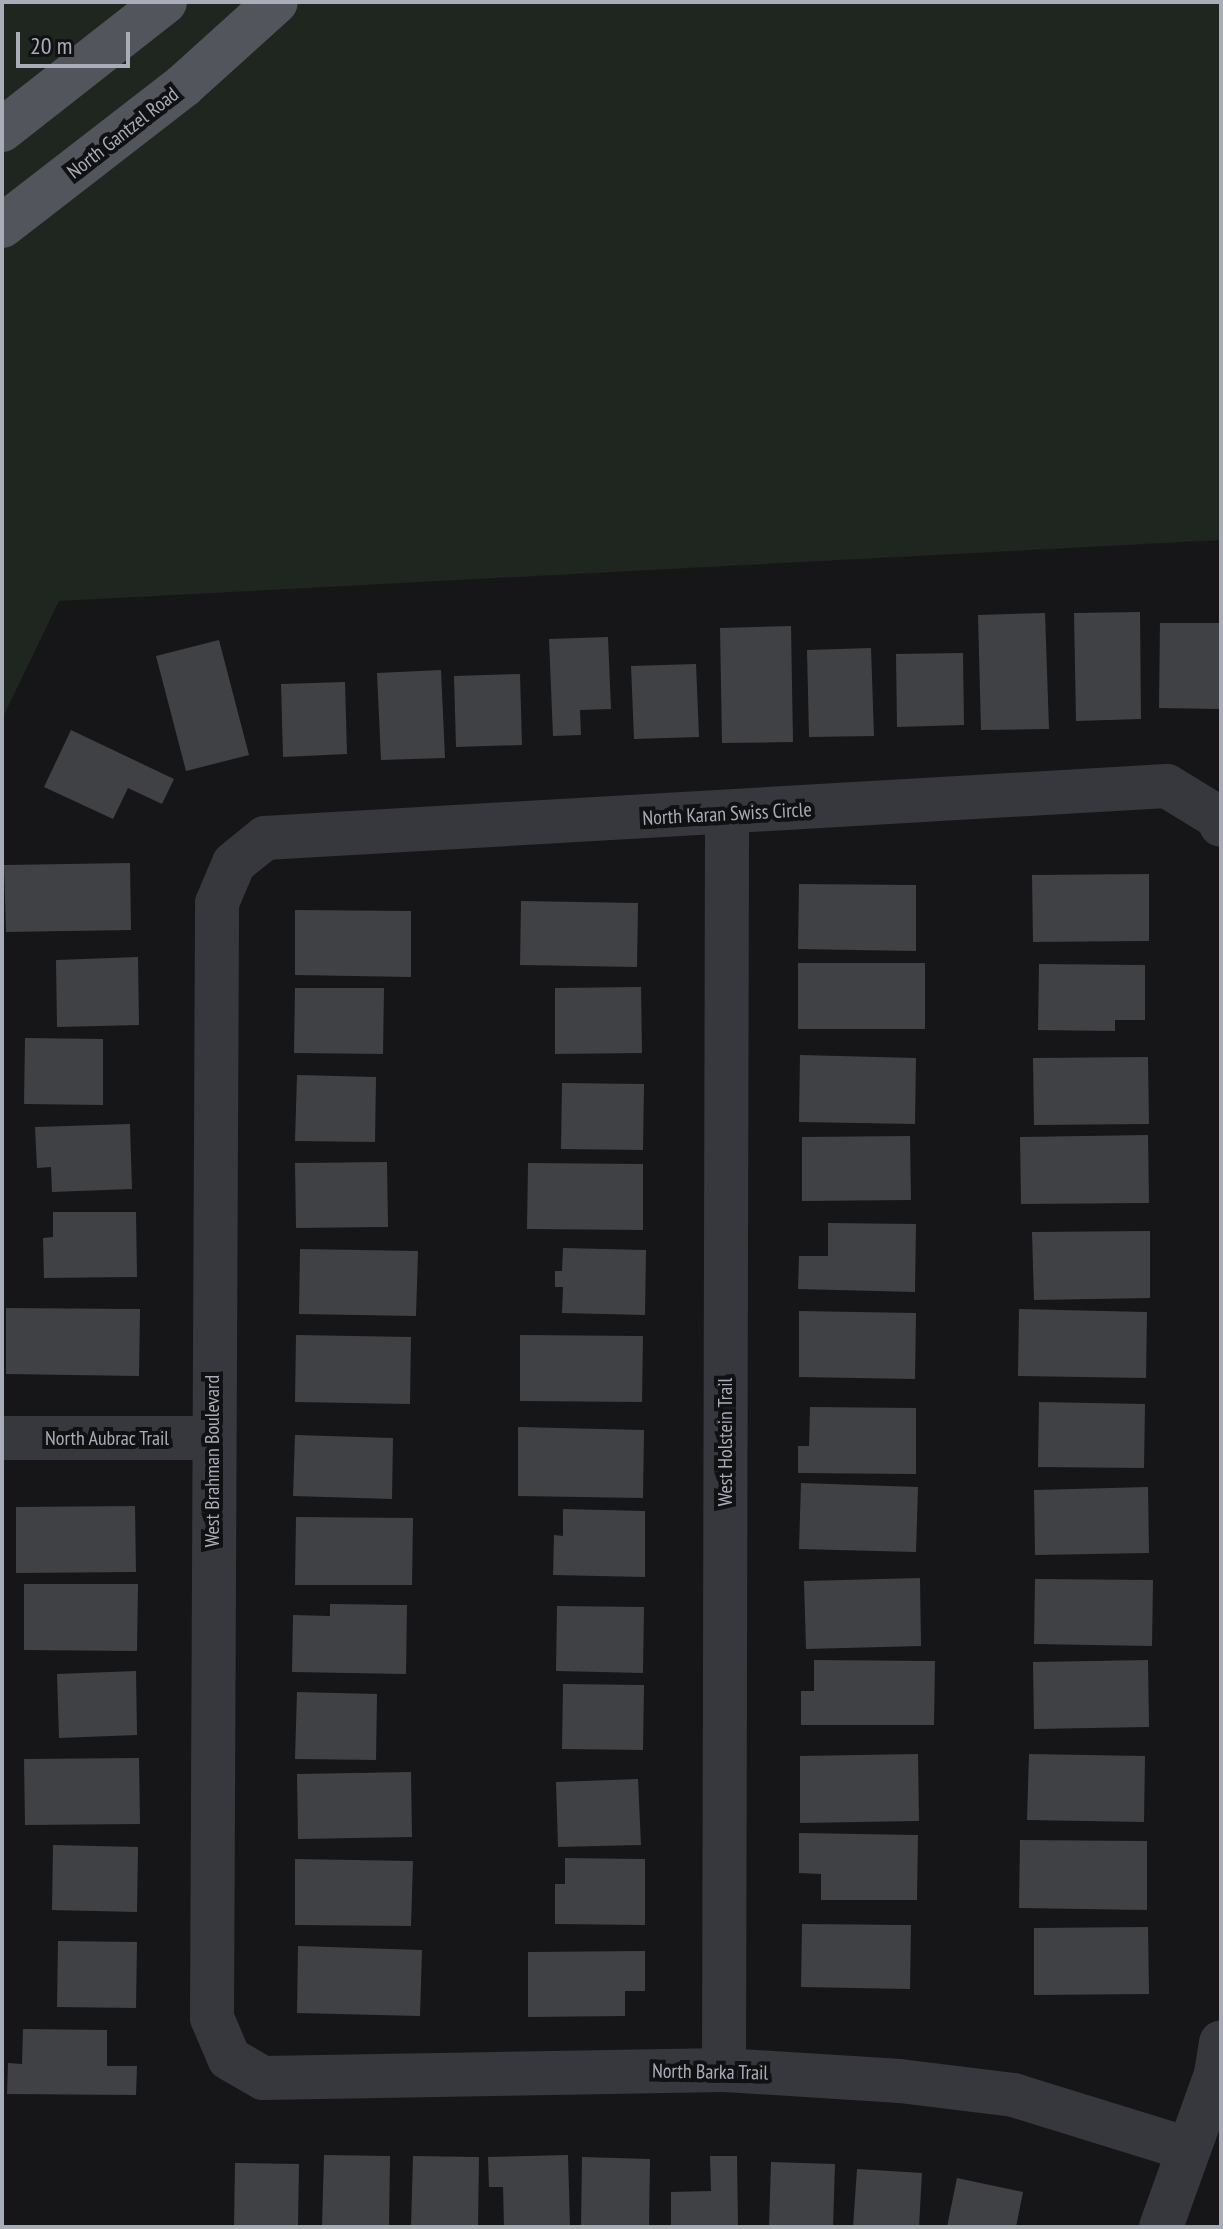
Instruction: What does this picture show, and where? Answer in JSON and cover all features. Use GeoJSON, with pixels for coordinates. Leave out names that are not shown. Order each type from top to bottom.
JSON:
{"type":"FeatureCollection","features":[{"type":"Feature","properties":{"kind":"main road"},"geometry":{"type":"LineString","coordinates":[[2,130],[165,2]]}},
{"type":"Feature","properties":{"kind":"main road","name":"North Gantzel Road"},"geometry":{"type":"LineString","coordinates":[[2,226],[183,86],[276,2]]}},
{"type":"Feature","properties":{"kind":"street","name":"North Karan Swiss Circle"},"geometry":{"type":"LineString","coordinates":[[234,863],[265,838],[727,815],[1167,786],[1220,821]]}},
{"type":"Feature","properties":{"kind":"street","name":"West Holstein Trail"},"geometry":{"type":"LineString","coordinates":[[724,2070],[727,815]]}},
{"type":"Feature","properties":{"kind":"street","name":"West Brahman Boulevard"},"geometry":{"type":"LineString","coordinates":[[229,2058],[212,2018],[212,1438],[217,903],[234,863]]}},
{"type":"Feature","properties":{"kind":"street","name":"North Aubrac Trail"},"geometry":{"type":"LineString","coordinates":[[2,1438],[212,1438]]}},
{"type":"Feature","properties":{"kind":"street"},"geometry":{"type":"LineString","coordinates":[[1161,2227],[1216,2074],[1221,2042]]}},
{"type":"Feature","properties":{"kind":"street","name":"North Barka Trail"},"geometry":{"type":"LineString","coordinates":[[229,2058],[263,2078],[724,2070],[1014,2095],[1188,2149]]}},
{"type":"Feature","properties":{"kind":"shaded area"},"geometry":{"type":"Polygon","coordinates":[[[2,2],[1221,2],[1221,540],[59,601],[2,719],[2,2]]]}},
{"type":"Feature","properties":{"kind":"building"},"geometry":{"type":"Polygon","coordinates":[[[1140,612],[1141,719],[1076,721],[1074,613],[1140,612]]]}},
{"type":"Feature","properties":{"kind":"building"},"geometry":{"type":"Polygon","coordinates":[[[1045,613],[1049,729],[981,730],[978,615],[1045,613]]]}},
{"type":"Feature","properties":{"kind":"building"},"geometry":{"type":"Polygon","coordinates":[[[1160,623],[1221,623],[1221,709],[1159,708],[1160,623]]]}},
{"type":"Feature","properties":{"kind":"building"},"geometry":{"type":"Polygon","coordinates":[[[791,626],[793,742],[722,743],[720,628],[791,626]]]}},
{"type":"Feature","properties":{"kind":"building"},"geometry":{"type":"Polygon","coordinates":[[[608,637],[611,709],[580,710],[581,735],[553,736],[549,639],[608,637]]]}},
{"type":"Feature","properties":{"kind":"building"},"geometry":{"type":"Polygon","coordinates":[[[219,640],[249,755],[186,771],[156,656],[219,640]]]}},
{"type":"Feature","properties":{"kind":"building"},"geometry":{"type":"Polygon","coordinates":[[[871,648],[874,736],[809,737],[807,650],[871,648]]]}},
{"type":"Feature","properties":{"kind":"building"},"geometry":{"type":"Polygon","coordinates":[[[963,653],[964,725],[897,727],[896,654],[963,653]]]}},
{"type":"Feature","properties":{"kind":"building"},"geometry":{"type":"Polygon","coordinates":[[[696,664],[699,737],[634,739],[631,666],[696,664]]]}},
{"type":"Feature","properties":{"kind":"building"},"geometry":{"type":"Polygon","coordinates":[[[441,670],[445,758],[381,760],[377,673],[441,670]]]}},
{"type":"Feature","properties":{"kind":"building"},"geometry":{"type":"Polygon","coordinates":[[[520,674],[522,745],[456,747],[454,676],[520,674]]]}},
{"type":"Feature","properties":{"kind":"building"},"geometry":{"type":"Polygon","coordinates":[[[345,682],[347,754],[283,757],[281,684],[345,682]]]}},
{"type":"Feature","properties":{"kind":"building"},"geometry":{"type":"Polygon","coordinates":[[[71,730],[174,779],[162,804],[128,788],[113,819],[44,787],[71,730]]]}},
{"type":"Feature","properties":{"kind":"building"},"geometry":{"type":"Polygon","coordinates":[[[130,863],[131,930],[6,932],[4,865],[130,863]]]}},
{"type":"Feature","properties":{"kind":"building"},"geometry":{"type":"Polygon","coordinates":[[[1149,874],[1149,941],[1033,942],[1032,875],[1149,874]]]}},
{"type":"Feature","properties":{"kind":"building"},"geometry":{"type":"Polygon","coordinates":[[[799,884],[916,885],[916,951],[798,949],[799,884]]]}},
{"type":"Feature","properties":{"kind":"building"},"geometry":{"type":"Polygon","coordinates":[[[521,901],[638,903],[637,967],[520,965],[521,901]]]}},
{"type":"Feature","properties":{"kind":"building"},"geometry":{"type":"Polygon","coordinates":[[[295,910],[411,911],[411,977],[295,975],[295,910]]]}},
{"type":"Feature","properties":{"kind":"building"},"geometry":{"type":"Polygon","coordinates":[[[138,957],[139,1025],[57,1027],[56,960],[138,957]]]}},
{"type":"Feature","properties":{"kind":"building"},"geometry":{"type":"Polygon","coordinates":[[[798,963],[925,963],[925,1029],[798,1029],[798,963]]]}},
{"type":"Feature","properties":{"kind":"building"},"geometry":{"type":"Polygon","coordinates":[[[1039,964],[1145,965],[1145,1020],[1115,1020],[1115,1031],[1038,1030],[1039,964]]]}},
{"type":"Feature","properties":{"kind":"building"},"geometry":{"type":"Polygon","coordinates":[[[641,987],[642,1053],[555,1054],[555,988],[641,987]]]}},
{"type":"Feature","properties":{"kind":"building"},"geometry":{"type":"Polygon","coordinates":[[[295,988],[384,988],[383,1054],[294,1053],[295,988]]]}},
{"type":"Feature","properties":{"kind":"building"},"geometry":{"type":"Polygon","coordinates":[[[25,1038],[103,1039],[103,1105],[24,1104],[25,1038]]]}},
{"type":"Feature","properties":{"kind":"building"},"geometry":{"type":"Polygon","coordinates":[[[800,1055],[916,1058],[915,1124],[799,1122],[800,1055]]]}},
{"type":"Feature","properties":{"kind":"building"},"geometry":{"type":"Polygon","coordinates":[[[1148,1057],[1149,1124],[1034,1125],[1033,1058],[1148,1057]]]}},
{"type":"Feature","properties":{"kind":"building"},"geometry":{"type":"Polygon","coordinates":[[[297,1075],[376,1077],[375,1142],[295,1141],[297,1075]]]}},
{"type":"Feature","properties":{"kind":"building"},"geometry":{"type":"Polygon","coordinates":[[[562,1083],[644,1084],[643,1150],[561,1149],[562,1083]]]}},
{"type":"Feature","properties":{"kind":"building"},"geometry":{"type":"Polygon","coordinates":[[[130,1124],[132,1189],[52,1192],[51,1167],[37,1168],[35,1127],[130,1124]]]}},
{"type":"Feature","properties":{"kind":"building"},"geometry":{"type":"Polygon","coordinates":[[[1148,1135],[1149,1203],[1021,1204],[1020,1137],[1148,1135]]]}},
{"type":"Feature","properties":{"kind":"building"},"geometry":{"type":"Polygon","coordinates":[[[910,1136],[911,1200],[802,1201],[802,1137],[910,1136]]]}},
{"type":"Feature","properties":{"kind":"building"},"geometry":{"type":"Polygon","coordinates":[[[387,1162],[388,1227],[296,1228],[295,1163],[387,1162]]]}},
{"type":"Feature","properties":{"kind":"building"},"geometry":{"type":"Polygon","coordinates":[[[528,1163],[643,1164],[643,1230],[527,1229],[528,1163]]]}},
{"type":"Feature","properties":{"kind":"building"},"geometry":{"type":"Polygon","coordinates":[[[53,1212],[136,1212],[137,1277],[44,1278],[43,1238],[53,1237],[53,1212]]]}},
{"type":"Feature","properties":{"kind":"building"},"geometry":{"type":"Polygon","coordinates":[[[828,1223],[916,1224],[915,1292],[798,1289],[799,1256],[828,1256],[828,1223]]]}},
{"type":"Feature","properties":{"kind":"building"},"geometry":{"type":"Polygon","coordinates":[[[1150,1231],[1150,1298],[1034,1300],[1032,1232],[1150,1231]]]}},
{"type":"Feature","properties":{"kind":"building"},"geometry":{"type":"Polygon","coordinates":[[[563,1248],[646,1250],[645,1315],[562,1313],[563,1287],[555,1287],[555,1271],[562,1271],[563,1248]]]}},
{"type":"Feature","properties":{"kind":"building"},"geometry":{"type":"Polygon","coordinates":[[[300,1249],[418,1251],[416,1316],[299,1314],[300,1249]]]}},
{"type":"Feature","properties":{"kind":"building"},"geometry":{"type":"Polygon","coordinates":[[[6,1308],[140,1309],[139,1376],[6,1374],[6,1308]]]}},
{"type":"Feature","properties":{"kind":"building"},"geometry":{"type":"Polygon","coordinates":[[[1019,1309],[1147,1312],[1146,1378],[1018,1376],[1019,1309]]]}},
{"type":"Feature","properties":{"kind":"building"},"geometry":{"type":"Polygon","coordinates":[[[799,1311],[916,1313],[915,1379],[799,1377],[799,1311]]]}},
{"type":"Feature","properties":{"kind":"building"},"geometry":{"type":"Polygon","coordinates":[[[296,1335],[411,1337],[410,1404],[295,1402],[296,1335]]]}},
{"type":"Feature","properties":{"kind":"building"},"geometry":{"type":"Polygon","coordinates":[[[520,1335],[643,1336],[642,1402],[520,1401],[520,1335]]]}},
{"type":"Feature","properties":{"kind":"building"},"geometry":{"type":"Polygon","coordinates":[[[1039,1402],[1145,1404],[1144,1468],[1038,1467],[1039,1402]]]}},
{"type":"Feature","properties":{"kind":"building"},"geometry":{"type":"Polygon","coordinates":[[[810,1407],[916,1408],[916,1474],[798,1473],[798,1446],[809,1446],[810,1407]]]}},
{"type":"Feature","properties":{"kind":"building"},"geometry":{"type":"Polygon","coordinates":[[[518,1427],[644,1430],[643,1498],[518,1496],[518,1427]]]}},
{"type":"Feature","properties":{"kind":"building"},"geometry":{"type":"Polygon","coordinates":[[[295,1435],[393,1438],[392,1499],[293,1496],[295,1435]]]}},
{"type":"Feature","properties":{"kind":"building"},"geometry":{"type":"Polygon","coordinates":[[[801,1483],[918,1487],[916,1552],[799,1549],[801,1483]]]}},
{"type":"Feature","properties":{"kind":"building"},"geometry":{"type":"Polygon","coordinates":[[[1148,1487],[1149,1553],[1035,1555],[1034,1490],[1148,1487]]]}},
{"type":"Feature","properties":{"kind":"building"},"geometry":{"type":"Polygon","coordinates":[[[135,1506],[136,1572],[16,1573],[16,1507],[135,1506]]]}},
{"type":"Feature","properties":{"kind":"building"},"geometry":{"type":"Polygon","coordinates":[[[563,1509],[645,1511],[645,1577],[553,1575],[554,1535],[563,1536],[563,1509]]]}},
{"type":"Feature","properties":{"kind":"building"},"geometry":{"type":"Polygon","coordinates":[[[296,1517],[413,1518],[412,1585],[295,1585],[296,1517]]]}},
{"type":"Feature","properties":{"kind":"building"},"geometry":{"type":"Polygon","coordinates":[[[920,1578],[921,1646],[806,1649],[804,1581],[920,1578]]]}},
{"type":"Feature","properties":{"kind":"building"},"geometry":{"type":"Polygon","coordinates":[[[1035,1579],[1153,1580],[1152,1646],[1034,1644],[1035,1579]]]}},
{"type":"Feature","properties":{"kind":"building"},"geometry":{"type":"Polygon","coordinates":[[[24,1584],[138,1584],[137,1651],[24,1650],[24,1584]]]}},
{"type":"Feature","properties":{"kind":"building"},"geometry":{"type":"Polygon","coordinates":[[[330,1604],[407,1605],[406,1674],[292,1672],[293,1615],[330,1616],[330,1604]]]}},
{"type":"Feature","properties":{"kind":"building"},"geometry":{"type":"Polygon","coordinates":[[[557,1606],[644,1607],[643,1673],[556,1671],[557,1606]]]}},
{"type":"Feature","properties":{"kind":"building"},"geometry":{"type":"Polygon","coordinates":[[[814,1660],[935,1661],[934,1725],[801,1725],[801,1691],[814,1691],[814,1660]]]}},
{"type":"Feature","properties":{"kind":"building"},"geometry":{"type":"Polygon","coordinates":[[[1148,1660],[1149,1727],[1034,1729],[1033,1662],[1148,1660]]]}},
{"type":"Feature","properties":{"kind":"building"},"geometry":{"type":"Polygon","coordinates":[[[136,1671],[137,1735],[59,1738],[57,1674],[136,1671]]]}},
{"type":"Feature","properties":{"kind":"building"},"geometry":{"type":"Polygon","coordinates":[[[563,1684],[644,1685],[643,1750],[562,1749],[563,1684]]]}},
{"type":"Feature","properties":{"kind":"building"},"geometry":{"type":"Polygon","coordinates":[[[297,1692],[377,1694],[376,1760],[295,1759],[297,1692]]]}},
{"type":"Feature","properties":{"kind":"building"},"geometry":{"type":"Polygon","coordinates":[[[918,1754],[919,1821],[800,1823],[800,1756],[918,1754]]]}},
{"type":"Feature","properties":{"kind":"building"},"geometry":{"type":"Polygon","coordinates":[[[1029,1754],[1145,1756],[1144,1822],[1027,1820],[1029,1754]]]}},
{"type":"Feature","properties":{"kind":"building"},"geometry":{"type":"Polygon","coordinates":[[[139,1758],[140,1824],[25,1825],[24,1759],[139,1758]]]}},
{"type":"Feature","properties":{"kind":"building"},"geometry":{"type":"Polygon","coordinates":[[[411,1772],[412,1837],[298,1839],[297,1774],[411,1772]]]}},
{"type":"Feature","properties":{"kind":"building"},"geometry":{"type":"Polygon","coordinates":[[[638,1779],[641,1845],[558,1847],[556,1782],[638,1779]]]}},
{"type":"Feature","properties":{"kind":"building"},"geometry":{"type":"Polygon","coordinates":[[[799,1833],[918,1835],[917,1900],[821,1900],[821,1874],[799,1873],[799,1833]]]}},
{"type":"Feature","properties":{"kind":"building"},"geometry":{"type":"Polygon","coordinates":[[[1020,1840],[1147,1841],[1147,1910],[1019,1908],[1020,1840]]]}},
{"type":"Feature","properties":{"kind":"building"},"geometry":{"type":"Polygon","coordinates":[[[53,1845],[138,1847],[137,1912],[52,1910],[53,1845]]]}},
{"type":"Feature","properties":{"kind":"building"},"geometry":{"type":"Polygon","coordinates":[[[565,1858],[645,1859],[645,1925],[555,1924],[555,1884],[565,1884],[565,1858]]]}},
{"type":"Feature","properties":{"kind":"building"},"geometry":{"type":"Polygon","coordinates":[[[295,1859],[413,1861],[411,1926],[295,1925],[295,1859]]]}},
{"type":"Feature","properties":{"kind":"building"},"geometry":{"type":"Polygon","coordinates":[[[802,1924],[911,1925],[910,1989],[801,1987],[802,1924]]]}},
{"type":"Feature","properties":{"kind":"building"},"geometry":{"type":"Polygon","coordinates":[[[1148,1927],[1149,1994],[1034,1995],[1034,1928],[1148,1927]]]}},
{"type":"Feature","properties":{"kind":"building"},"geometry":{"type":"Polygon","coordinates":[[[58,1941],[137,1942],[136,2008],[57,2007],[58,1941]]]}},
{"type":"Feature","properties":{"kind":"building"},"geometry":{"type":"Polygon","coordinates":[[[298,1946],[422,1950],[420,2016],[297,2013],[298,1946]]]}},
{"type":"Feature","properties":{"kind":"building"},"geometry":{"type":"Polygon","coordinates":[[[645,1951],[645,1991],[625,1991],[625,2016],[528,2017],[528,1952],[645,1951]]]}},
{"type":"Feature","properties":{"kind":"building"},"geometry":{"type":"Polygon","coordinates":[[[23,2029],[107,2030],[107,2066],[137,2066],[136,2095],[7,2094],[8,2063],[22,2064],[23,2029]]]}},
{"type":"Feature","properties":{"kind":"building"},"geometry":{"type":"Polygon","coordinates":[[[324,2155],[390,2156],[389,2227],[322,2227],[324,2155]]]}},
{"type":"Feature","properties":{"kind":"building"},"geometry":{"type":"Polygon","coordinates":[[[568,2155],[570,2227],[504,2227],[503,2187],[489,2187],[488,2157],[568,2155]]]}},
{"type":"Feature","properties":{"kind":"building"},"geometry":{"type":"Polygon","coordinates":[[[413,2156],[479,2157],[478,2227],[411,2227],[413,2156]]]}},
{"type":"Feature","properties":{"kind":"building"},"geometry":{"type":"Polygon","coordinates":[[[710,2156],[737,2156],[738,2227],[671,2227],[671,2192],[711,2191],[710,2156]]]}},
{"type":"Feature","properties":{"kind":"building"},"geometry":{"type":"Polygon","coordinates":[[[582,2157],[650,2159],[649,2227],[581,2227],[582,2157]]]}},
{"type":"Feature","properties":{"kind":"building"},"geometry":{"type":"Polygon","coordinates":[[[771,2162],[835,2164],[833,2227],[769,2227],[771,2162]]]}},
{"type":"Feature","properties":{"kind":"building"},"geometry":{"type":"Polygon","coordinates":[[[235,2163],[299,2164],[298,2227],[234,2227],[235,2163]]]}},
{"type":"Feature","properties":{"kind":"building"},"geometry":{"type":"Polygon","coordinates":[[[857,2169],[922,2173],[919,2227],[853,2227],[857,2169]]]}},
{"type":"Feature","properties":{"kind":"building"},"geometry":{"type":"Polygon","coordinates":[[[957,2178],[1023,2192],[1016,2227],[947,2227],[957,2178]]]}}]}
